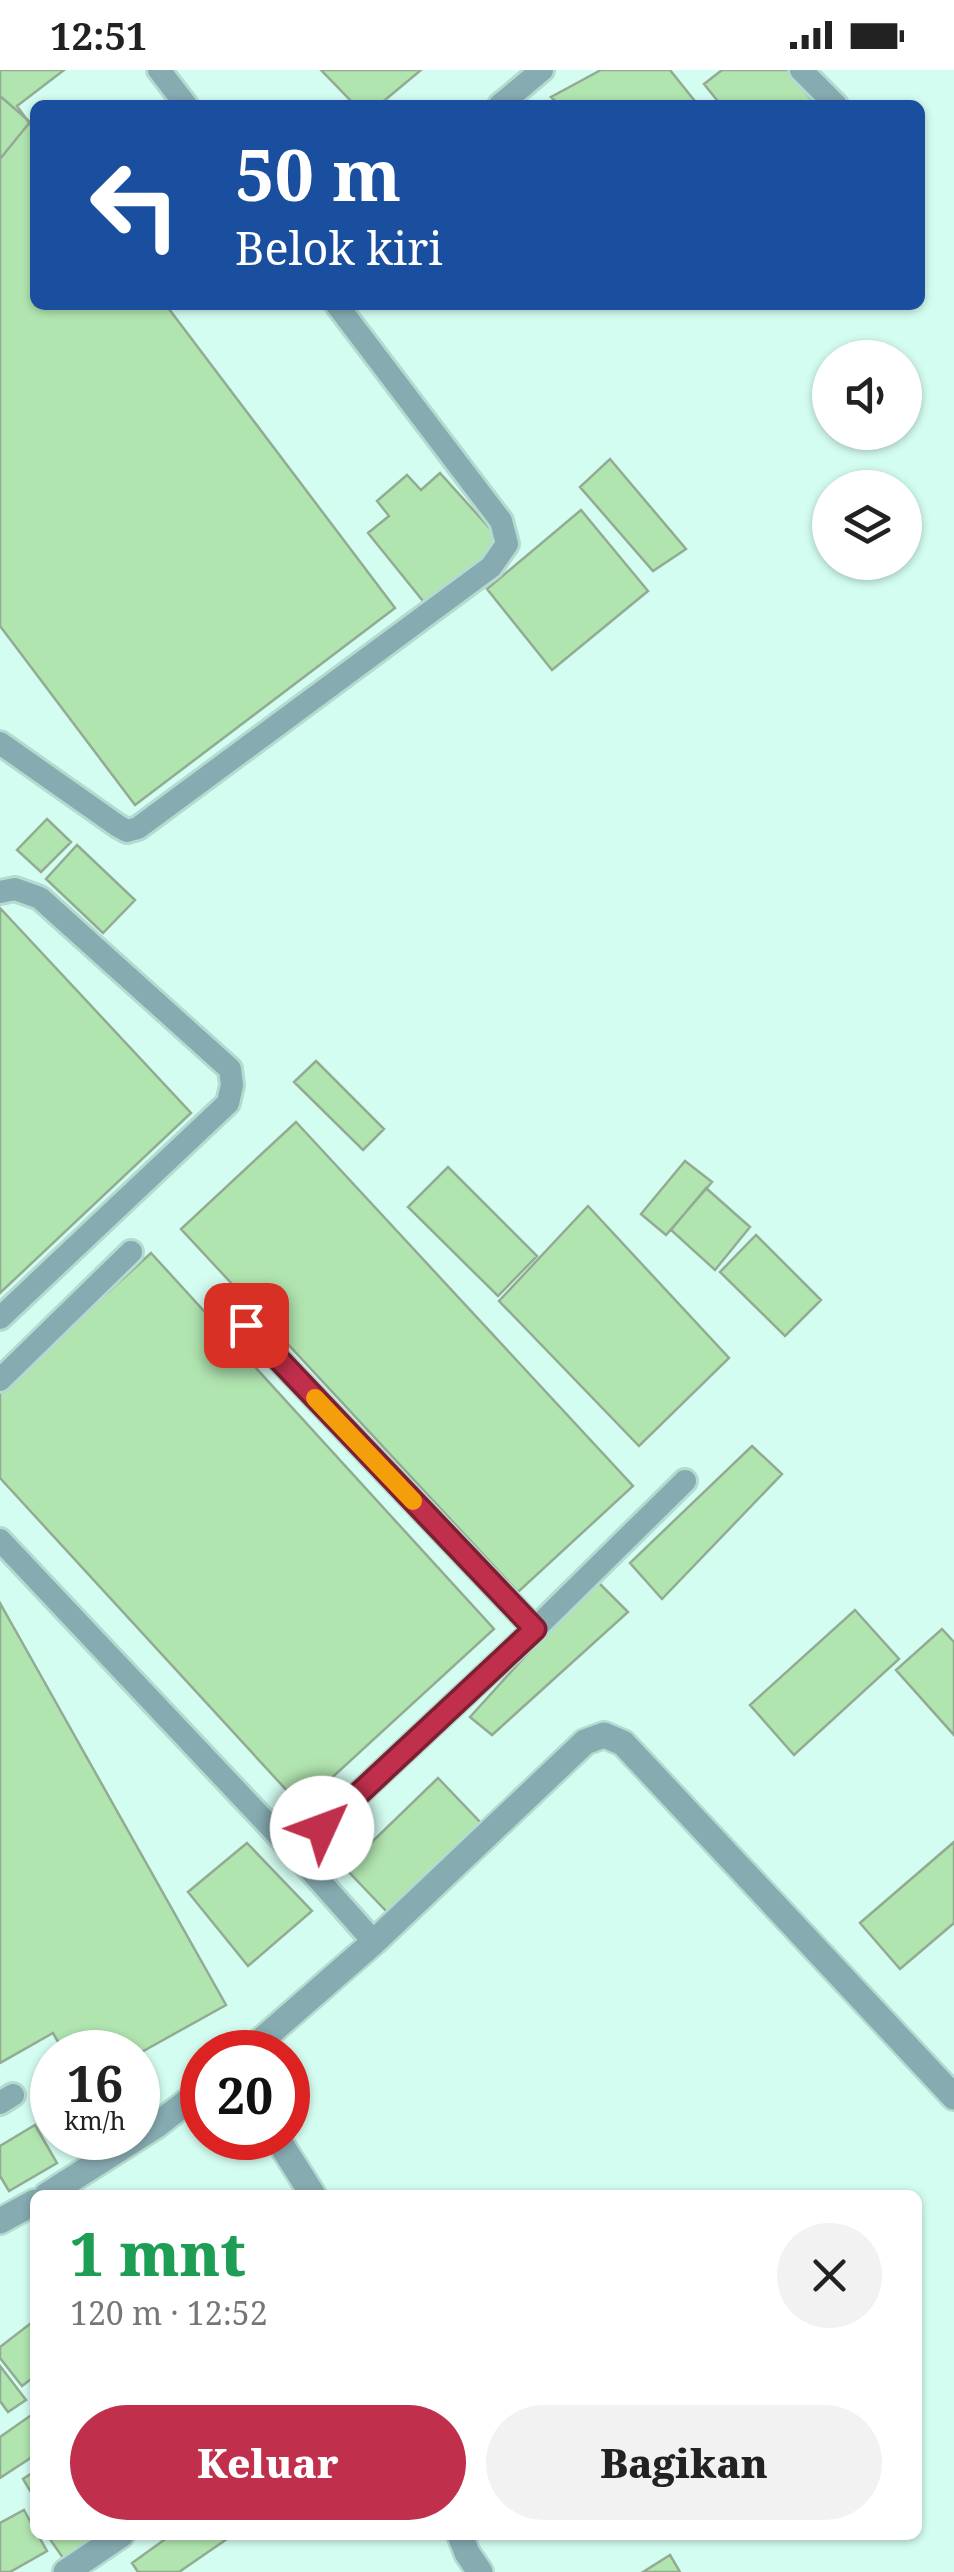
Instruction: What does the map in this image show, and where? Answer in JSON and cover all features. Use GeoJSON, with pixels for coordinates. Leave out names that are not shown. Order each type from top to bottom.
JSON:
{"type":"FeatureCollection","features":[{"type":"Feature","properties":{"kind":"street"},"geometry":{"type":"LineString","coordinates":[[273,2030],[374,1942],[585,1742],[604,1735],[623,1743],[954,2097]]}},
{"type":"Feature","properties":{"kind":"street"},"geometry":{"type":"LineString","coordinates":[[55,2190],[180,2108]]}},
{"type":"Feature","properties":{"kind":"street"},"geometry":{"type":"LineString","coordinates":[[290,2160],[310,2190]]}},
{"type":"Feature","properties":{"kind":"street"},"geometry":{"type":"LineString","coordinates":[[0,2220],[30,2205]]}},
{"type":"Feature","properties":{"kind":"street"},"geometry":{"type":"LineString","coordinates":[[66,2572],[114,2540]]}},
{"type":"Feature","properties":{"kind":"street"},"geometry":{"type":"LineString","coordinates":[[462,2540],[480,2572]]}},
{"type":"Feature","properties":{"kind":"lane"},"geometry":{"type":"LineString","coordinates":[[159,70],[182,100]]}},
{"type":"Feature","properties":{"kind":"lane"},"geometry":{"type":"LineString","coordinates":[[506,100],[542,70]]}},
{"type":"Feature","properties":{"kind":"lane"},"geometry":{"type":"LineString","coordinates":[[801,70],[831,100]]}},
{"type":"Feature","properties":{"kind":"lane"},"geometry":{"type":"LineString","coordinates":[[0,743],[118,826],[127,831],[138,828],[492,567],[508,544],[501,521],[341,310]]}},
{"type":"Feature","properties":{"kind":"lane"},"geometry":{"type":"LineString","coordinates":[[0,892],[15,889],[40,898],[230,1068],[232,1085],[228,1103],[0,1318]]}},
{"type":"Feature","properties":{"kind":"lane"},"geometry":{"type":"LineString","coordinates":[[0,1380],[131,1252]]}},
{"type":"Feature","properties":{"kind":"lane"},"geometry":{"type":"LineString","coordinates":[[246,1325],[535,1629]]}},
{"type":"Feature","properties":{"kind":"lane"},"geometry":{"type":"LineString","coordinates":[[296,1853],[535,1629],[685,1481]]}},
{"type":"Feature","properties":{"kind":"lane"},"geometry":{"type":"LineString","coordinates":[[0,1540],[296,1853],[374,1942]]}},
{"type":"Feature","properties":{"kind":"building"},"geometry":{"type":"Polygon","coordinates":[[[0,70],[64,70],[17,106],[30,124],[30,310],[170,310],[395,608],[135,805],[0,626],[0,70]]]}},
{"type":"Feature","properties":{"kind":"building"},"geometry":{"type":"Polygon","coordinates":[[[321,70],[421,70],[385,100],[350,100],[321,70]]]}},
{"type":"Feature","properties":{"kind":"building"},"geometry":{"type":"Polygon","coordinates":[[[601,70],[670,70],[694,100],[554,100],[551,97],[601,70]]]}},
{"type":"Feature","properties":{"kind":"building"},"geometry":{"type":"Polygon","coordinates":[[[722,70],[787,70],[812,100],[717,100],[704,84],[722,70]]]}},
{"type":"Feature","properties":{"kind":"building"},"geometry":{"type":"Polygon","coordinates":[[[0,96],[30,122],[0,159],[0,96]]]}},
{"type":"Feature","properties":{"kind":"building"},"geometry":{"type":"Polygon","coordinates":[[[610,459],[686,549],[653,571],[580,487],[610,459]]]}},
{"type":"Feature","properties":{"kind":"building"},"geometry":{"type":"Polygon","coordinates":[[[440,473],[503,543],[427,606],[368,533],[389,516],[377,501],[407,475],[421,490],[440,473]]]}},
{"type":"Feature","properties":{"kind":"building"},"geometry":{"type":"Polygon","coordinates":[[[581,510],[648,591],[552,670],[487,589],[581,510]]]}},
{"type":"Feature","properties":{"kind":"building"},"geometry":{"type":"Polygon","coordinates":[[[47,819],[71,842],[41,872],[17,850],[47,819]]]}},
{"type":"Feature","properties":{"kind":"building"},"geometry":{"type":"Polygon","coordinates":[[[77,845],[135,900],[103,933],[46,879],[77,845]]]}},
{"type":"Feature","properties":{"kind":"building"},"geometry":{"type":"Polygon","coordinates":[[[0,908],[191,1113],[0,1293],[0,908]]]}},
{"type":"Feature","properties":{"kind":"building"},"geometry":{"type":"Polygon","coordinates":[[[316,1061],[384,1129],[363,1150],[294,1082],[316,1061]]]}},
{"type":"Feature","properties":{"kind":"building"},"geometry":{"type":"Polygon","coordinates":[[[296,1122],[633,1486],[518,1592],[181,1229],[296,1122]]]}},
{"type":"Feature","properties":{"kind":"building"},"geometry":{"type":"Polygon","coordinates":[[[685,1161],[712,1182],[666,1235],[641,1214],[685,1161]]]}},
{"type":"Feature","properties":{"kind":"building"},"geometry":{"type":"Polygon","coordinates":[[[448,1167],[537,1256],[498,1296],[408,1207],[448,1167]]]}},
{"type":"Feature","properties":{"kind":"building"},"geometry":{"type":"Polygon","coordinates":[[[706,1188],[750,1227],[715,1270],[671,1230],[706,1188]]]}},
{"type":"Feature","properties":{"kind":"building"},"geometry":{"type":"Polygon","coordinates":[[[588,1206],[729,1358],[639,1446],[499,1301],[588,1206]]]}},
{"type":"Feature","properties":{"kind":"building"},"geometry":{"type":"Polygon","coordinates":[[[756,1235],[821,1300],[785,1336],[720,1272],[756,1235]]]}},
{"type":"Feature","properties":{"kind":"building"},"geometry":{"type":"Polygon","coordinates":[[[151,1253],[494,1629],[301,1806],[0,1478],[0,1391],[151,1253]]]}},
{"type":"Feature","properties":{"kind":"building"},"geometry":{"type":"Polygon","coordinates":[[[752,1446],[782,1474],[662,1599],[630,1563],[752,1446]]]}},
{"type":"Feature","properties":{"kind":"building"},"geometry":{"type":"Polygon","coordinates":[[[595,1579],[628,1612],[492,1735],[470,1717],[595,1579]]]}},
{"type":"Feature","properties":{"kind":"building"},"geometry":{"type":"Polygon","coordinates":[[[0,1603],[226,2005],[160,2042],[160,2030],[30,2030],[30,2046],[0,2063],[0,1603]]]}},
{"type":"Feature","properties":{"kind":"building"},"geometry":{"type":"Polygon","coordinates":[[[855,1610],[899,1659],[794,1755],[750,1705],[855,1610]]]}},
{"type":"Feature","properties":{"kind":"building"},"geometry":{"type":"Polygon","coordinates":[[[942,1629],[954,1642],[954,1735],[896,1670],[942,1629]]]}},
{"type":"Feature","properties":{"kind":"building"},"geometry":{"type":"Polygon","coordinates":[[[438,1778],[481,1823],[388,1913],[345,1868],[438,1778]]]}},
{"type":"Feature","properties":{"kind":"building"},"geometry":{"type":"Polygon","coordinates":[[[954,1842],[954,1923],[900,1969],[860,1923],[954,1842]]]}},
{"type":"Feature","properties":{"kind":"building"},"geometry":{"type":"Polygon","coordinates":[[[247,1843],[312,1911],[248,1966],[188,1892],[247,1843]]]}},
{"type":"Feature","properties":{"kind":"building"},"geometry":{"type":"Polygon","coordinates":[[[30,2128],[30,2160],[57,2163],[9,2191],[0,2176],[0,2146],[30,2128]]]}},
{"type":"Feature","properties":{"kind":"building"},"geometry":{"type":"Polygon","coordinates":[[[30,2324],[30,2380],[22,2386],[0,2358],[0,2347],[30,2324]]]}},
{"type":"Feature","properties":{"kind":"building"},"geometry":{"type":"Polygon","coordinates":[[[0,2366],[26,2400],[8,2412],[0,2401],[0,2366]]]}},
{"type":"Feature","properties":{"kind":"building"},"geometry":{"type":"Polygon","coordinates":[[[30,2416],[30,2458],[0,2478],[0,2437],[30,2416]]]}},
{"type":"Feature","properties":{"kind":"building"},"geometry":{"type":"Polygon","coordinates":[[[24,2510],[30,2521],[30,2540],[41,2540],[47,2551],[10,2572],[0,2572],[0,2523],[24,2510]]]}},
{"type":"Feature","properties":{"kind":"building"},"geometry":{"type":"Polygon","coordinates":[[[50,2540],[105,2540],[68,2565],[50,2540]]]}},
{"type":"Feature","properties":{"kind":"building"},"geometry":{"type":"Polygon","coordinates":[[[164,2540],[226,2540],[179,2572],[138,2572],[132,2563],[164,2540]]]}},
{"type":"Feature","properties":{"kind":"building"},"geometry":{"type":"Polygon","coordinates":[[[670,2555],[680,2572],[643,2572],[670,2555]]]}},
{"type":"Feature","properties":{"kind":"slow traffic"},"geometry":{"type":"LineString","coordinates":[[315,1398],[413,1501]]}},
{"type":"Feature","properties":{"kind":"route"},"geometry":{"type":"LineString","coordinates":[[246,1325],[535,1629],[322,1828]]}}]}
